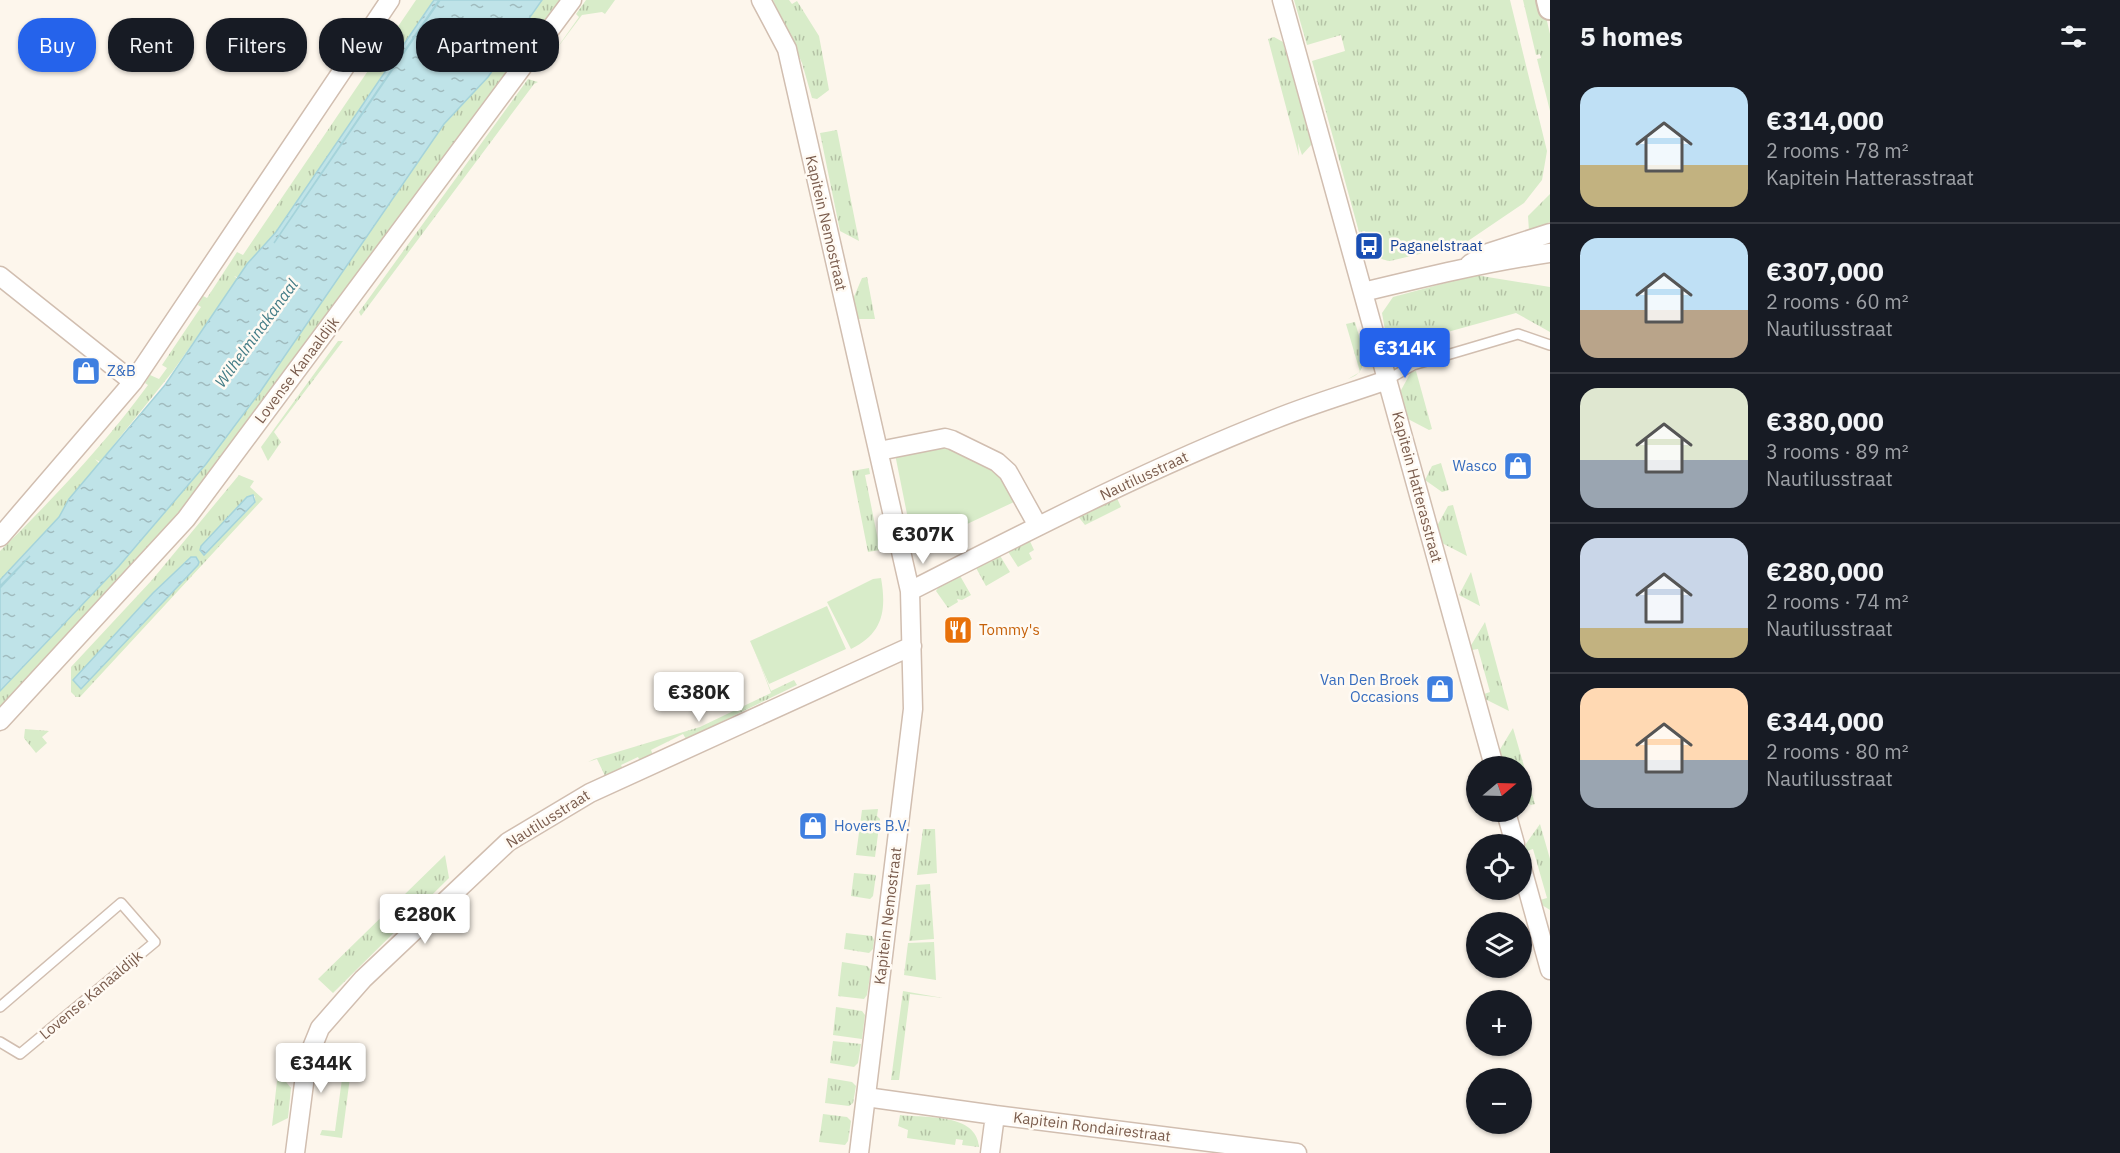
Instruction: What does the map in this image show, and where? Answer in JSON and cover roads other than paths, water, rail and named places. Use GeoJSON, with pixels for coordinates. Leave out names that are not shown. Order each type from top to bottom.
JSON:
{"type":"FeatureCollection","features":[{"type":"Feature","properties":{"kind":"street"},"geometry":{"type":"LineString","coordinates":[[0,537],[133,382],[390,0]]}},
{"type":"Feature","properties":{"kind":"street","name":"Lovense Kanaaldijk"},"geometry":{"type":"LineString","coordinates":[[0,721],[186,519],[572,0]]}},
{"type":"Feature","properties":{"kind":"street","name":"Kapitein Nemostraat"},"geometry":{"type":"LineString","coordinates":[[761,0],[786,49],[910,591],[913,709],[859,1153]]}},
{"type":"Feature","properties":{"kind":"street","name":"Kapitein Hatterasstraat"},"geometry":{"type":"LineString","coordinates":[[1282,0],[1491,756]]}},
{"type":"Feature","properties":{"kind":"street"},"geometry":{"type":"LineString","coordinates":[[1548,0],[1550,8]]}},
{"type":"Feature","properties":{"kind":"street"},"geometry":{"type":"LineString","coordinates":[[1466,267],[1488,253],[1550,233]]}},
{"type":"Feature","properties":{"kind":"street"},"geometry":{"type":"LineString","coordinates":[[1363,292],[1466,267],[1550,253]]}},
{"type":"Feature","properties":{"kind":"street"},"geometry":{"type":"LineString","coordinates":[[0,276],[133,382]]}},
{"type":"Feature","properties":{"kind":"street","name":"Nautilusstraat"},"geometry":{"type":"LineString","coordinates":[[910,591],[1038,526],[1197,451],[1277,418],[1387,380]]}},
{"type":"Feature","properties":{"kind":"street"},"geometry":{"type":"LineString","coordinates":[[879,451],[945,438],[952,440],[997,462],[1008,472],[1038,526]]}},
{"type":"Feature","properties":{"kind":"street","name":"Nautilusstraat"},"geometry":{"type":"LineString","coordinates":[[295,1153],[307,1060],[320,1028],[363,979],[508,842],[590,792],[912,646]]}},
{"type":"Feature","properties":{"kind":"street"},"geometry":{"type":"LineString","coordinates":[[1531,900],[1550,969]]}},
{"type":"Feature","properties":{"kind":"street"},"geometry":{"type":"LineString","coordinates":[[866,1097],[995,1115],[990,1153]]}},
{"type":"Feature","properties":{"kind":"street","name":"Kapitein Rondairestraat"},"geometry":{"type":"LineString","coordinates":[[995,1115],[1297,1153]]}},
{"type":"Feature","properties":{"kind":"lane"},"geometry":{"type":"LineString","coordinates":[[1387,380],[1413,365],[1518,334],[1550,345]]}},
{"type":"Feature","properties":{"kind":"lane","name":"Lovense Kanaaldijk"},"geometry":{"type":"LineString","coordinates":[[0,1007],[121,903],[155,942],[20,1054],[0,1042]]}},
{"type":"Feature","properties":{"kind":"water"},"geometry":{"type":"Polygon","coordinates":[[[434,0],[439,0],[427,18],[422,18],[434,0]]]}},
{"type":"Feature","properties":{"kind":"water"},"geometry":{"type":"Polygon","coordinates":[[[440,0],[542,0],[529,18],[428,18],[440,0]]]}},
{"type":"Feature","properties":{"kind":"water"},"geometry":{"type":"Polygon","coordinates":[[[416,26],[416,34],[404,52],[404,44],[416,26]]]}},
{"type":"Feature","properties":{"kind":"water","name":"Wilhelminakanaal"},"geometry":{"type":"Polygon","coordinates":[[[416,35],[416,72],[492,72],[444,124],[260,392],[206,464],[119,566],[0,691],[0,588],[30,556],[0,586],[0,580],[59,517],[69,499],[165,385],[247,264],[276,232],[385,72],[390,72],[274,243],[391,72],[404,72],[404,53],[416,35]]]}},
{"type":"Feature","properties":{"kind":"water"},"geometry":{"type":"Polygon","coordinates":[[[253,495],[255,502],[204,555],[200,550],[201,546],[247,497],[253,495]]]}},
{"type":"Feature","properties":{"kind":"water"},"geometry":{"type":"Polygon","coordinates":[[[191,557],[196,557],[198,565],[81,689],[73,680],[153,593],[191,557]]]}},
{"type":"Feature","properties":{"kind":"place","name":"Paganelstraat"},"geometry":{"type":"Point","coordinates":[1369,246]}},
{"type":"Feature","properties":{"kind":"place","name":"Z&B"},"geometry":{"type":"Point","coordinates":[86,371]}},
{"type":"Feature","properties":{"kind":"place","name":"Wasco"},"geometry":{"type":"Point","coordinates":[1518,466]}},
{"type":"Feature","properties":{"kind":"place","name":"Tommy's"},"geometry":{"type":"Point","coordinates":[958,630]}},
{"type":"Feature","properties":{"kind":"place","name":"Van Den Broek Occasions"},"geometry":{"type":"Point","coordinates":[1440,689]}},
{"type":"Feature","properties":{"kind":"place","name":"Hovers B.V."},"geometry":{"type":"Point","coordinates":[813,826]}}]}
